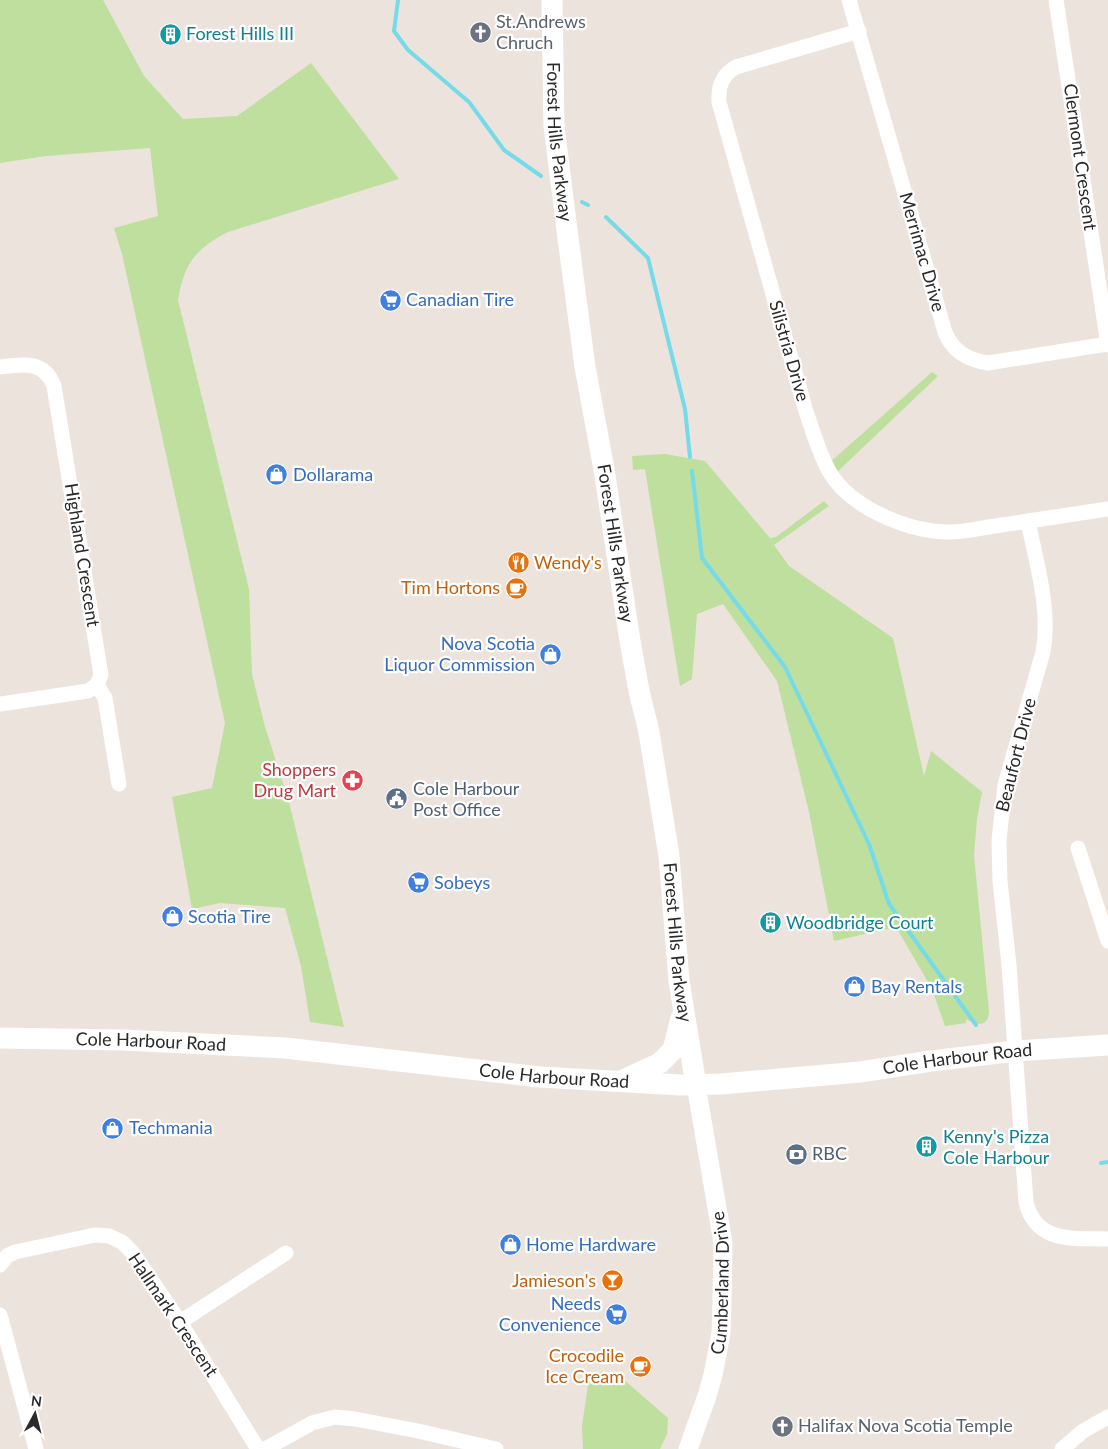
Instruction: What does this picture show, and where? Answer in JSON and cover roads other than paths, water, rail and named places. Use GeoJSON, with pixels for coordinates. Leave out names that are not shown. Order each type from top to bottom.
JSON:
{"type":"FeatureCollection","features":[{"type":"Feature","properties":{"kind":"main road","name":"Forest Hills Parkway"},"geometry":{"type":"LineString","coordinates":[[552,0],[554,126],[569,248],[585,367],[603,461],[630,641],[649,732],[669,856],[679,981],[696,1085]]}},
{"type":"Feature","properties":{"kind":"main road"},"geometry":{"type":"LineString","coordinates":[[622,1081],[660,1063],[673,1050],[683,1011]]}},
{"type":"Feature","properties":{"kind":"main road","name":"Cole Harbour Road"},"geometry":{"type":"LineString","coordinates":[[0,1038],[123,1040],[285,1048],[540,1076],[696,1085],[860,1072],[931,1061],[1108,1044]]}},
{"type":"Feature","properties":{"kind":"street","name":"Merrimac Drive"},"geometry":{"type":"LineString","coordinates":[[849,0],[945,332],[951,344],[960,353],[971,359],[988,363],[1108,344]]}},
{"type":"Feature","properties":{"kind":"street","name":"Clermont Crescent"},"geometry":{"type":"LineString","coordinates":[[1056,0],[1108,344]]}},
{"type":"Feature","properties":{"kind":"street","name":"Silistria Drive"},"geometry":{"type":"LineString","coordinates":[[859,32],[736,67],[723,79],[718,93],[815,439],[830,473],[841,486],[864,506],[901,524],[921,530],[948,533],[1108,509]]}},
{"type":"Feature","properties":{"kind":"street","name":"Highland Crescent"},"geometry":{"type":"LineString","coordinates":[[0,367],[24,364],[40,368],[47,374],[54,386],[101,671],[101,678],[97,684],[105,698],[119,784]]}},
{"type":"Feature","properties":{"kind":"street","name":"Beaufort Drive"},"geometry":{"type":"LineString","coordinates":[[1028,521],[1044,609],[1045,634],[1042,652],[1004,787],[998,840],[1016,1052],[1026,1202],[1029,1213],[1039,1226],[1056,1236],[1108,1239]]}},
{"type":"Feature","properties":{"kind":"street"},"geometry":{"type":"LineString","coordinates":[[0,704],[88,690],[97,684]]}},
{"type":"Feature","properties":{"kind":"street"},"geometry":{"type":"LineString","coordinates":[[1078,848],[1108,941]]}},
{"type":"Feature","properties":{"kind":"street","name":"Cumberland Drive"},"geometry":{"type":"LineString","coordinates":[[688,1449],[713,1375],[721,1332],[722,1302],[723,1243],[696,1085]]}},
{"type":"Feature","properties":{"kind":"street","name":"Hallmark Crescent"},"geometry":{"type":"LineString","coordinates":[[0,1265],[7,1256],[18,1251],[95,1235],[113,1238],[122,1242],[132,1252],[180,1322],[258,1449]]}},
{"type":"Feature","properties":{"kind":"street"},"geometry":{"type":"LineString","coordinates":[[180,1322],[286,1253]]}},
{"type":"Feature","properties":{"kind":"street"},"geometry":{"type":"LineString","coordinates":[[0,1315],[36,1449]]}},
{"type":"Feature","properties":{"kind":"street"},"geometry":{"type":"LineString","coordinates":[[265,1449],[312,1423],[335,1416],[355,1418],[496,1449]]}},
{"type":"Feature","properties":{"kind":"street"},"geometry":{"type":"LineString","coordinates":[[1062,1449],[1083,1431],[1108,1417]]}},
{"type":"Feature","properties":{"kind":"waterway"},"geometry":{"type":"LineString","coordinates":[[398,0],[394,31],[408,50],[469,102],[504,150],[541,176]]}},
{"type":"Feature","properties":{"kind":"waterway"},"geometry":{"type":"LineString","coordinates":[[582,202],[588,205]]}},
{"type":"Feature","properties":{"kind":"waterway"},"geometry":{"type":"LineString","coordinates":[[606,217],[648,258],[685,409],[690,457]]}},
{"type":"Feature","properties":{"kind":"waterway"},"geometry":{"type":"LineString","coordinates":[[692,471],[702,558],[785,667],[869,844],[889,904],[976,1025]]}},
{"type":"Feature","properties":{"kind":"waterway"},"geometry":{"type":"LineString","coordinates":[[1101,1163],[1108,1162]]}},
{"type":"Feature","properties":{"kind":"place","name":"St.Andrews Chruch"},"geometry":{"type":"Point","coordinates":[480,32]}},
{"type":"Feature","properties":{"kind":"place","name":"Forest Hills III"},"geometry":{"type":"Point","coordinates":[170,34]}},
{"type":"Feature","properties":{"kind":"place","name":"Canadian Tire"},"geometry":{"type":"Point","coordinates":[390,300]}},
{"type":"Feature","properties":{"kind":"place","name":"Dollarama"},"geometry":{"type":"Point","coordinates":[277,475]}},
{"type":"Feature","properties":{"kind":"place","name":"Wendy's"},"geometry":{"type":"Point","coordinates":[518,563]}},
{"type":"Feature","properties":{"kind":"place","name":"Tim Hortons"},"geometry":{"type":"Point","coordinates":[516,588]}},
{"type":"Feature","properties":{"kind":"place","name":"Nova Scotia Liquor Commission"},"geometry":{"type":"Point","coordinates":[551,654]}},
{"type":"Feature","properties":{"kind":"place","name":"Shoppers Drug Mart"},"geometry":{"type":"Point","coordinates":[352,780]}},
{"type":"Feature","properties":{"kind":"place","name":"Cole Harbour Post Office"},"geometry":{"type":"Point","coordinates":[397,799]}},
{"type":"Feature","properties":{"kind":"place","name":"Sobeys"},"geometry":{"type":"Point","coordinates":[418,883]}},
{"type":"Feature","properties":{"kind":"place","name":"Scotia Tire"},"geometry":{"type":"Point","coordinates":[172,917]}},
{"type":"Feature","properties":{"kind":"place","name":"Woodbridge Court"},"geometry":{"type":"Point","coordinates":[770,923]}},
{"type":"Feature","properties":{"kind":"place","name":"Bay Rentals"},"geometry":{"type":"Point","coordinates":[855,987]}},
{"type":"Feature","properties":{"kind":"place","name":"Techmania"},"geometry":{"type":"Point","coordinates":[113,1128]}},
{"type":"Feature","properties":{"kind":"place","name":"Kenny's Pizza Cole Harbour"},"geometry":{"type":"Point","coordinates":[927,1147]}},
{"type":"Feature","properties":{"kind":"place","name":"RBC"},"geometry":{"type":"Point","coordinates":[796,1154]}},
{"type":"Feature","properties":{"kind":"place","name":"Home Hardware"},"geometry":{"type":"Point","coordinates":[510,1245]}},
{"type":"Feature","properties":{"kind":"place","name":"Jamieson's"},"geometry":{"type":"Point","coordinates":[612,1281]}},
{"type":"Feature","properties":{"kind":"place","name":"Needs Convenience"},"geometry":{"type":"Point","coordinates":[617,1314]}},
{"type":"Feature","properties":{"kind":"place","name":"Crocodile Ice Cream"},"geometry":{"type":"Point","coordinates":[640,1366]}},
{"type":"Feature","properties":{"kind":"place","name":"Halifax Nova Scotia Temple"},"geometry":{"type":"Point","coordinates":[782,1426]}}]}
